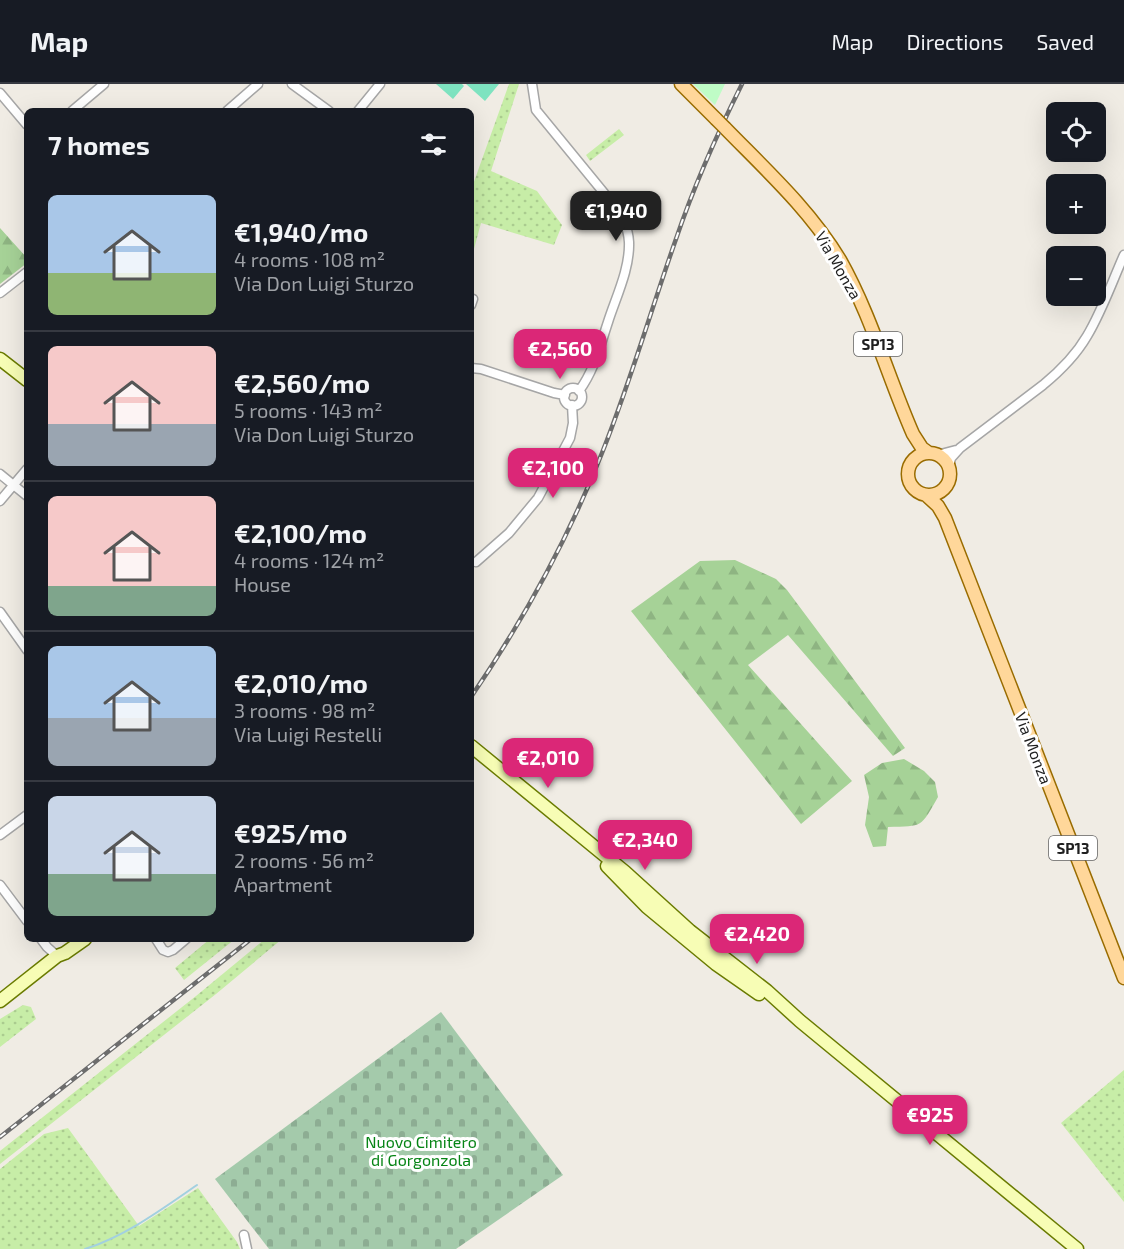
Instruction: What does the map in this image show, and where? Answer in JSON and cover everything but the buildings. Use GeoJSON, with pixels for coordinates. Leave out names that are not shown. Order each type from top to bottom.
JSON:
{"type":"FeatureCollection","features":[{"type":"Feature","properties":{"kind":"main road","name":"Via Monza"},"geometry":{"type":"LineString","coordinates":[[681,84],[803,209],[838,258],[860,300],[911,429],[919,443],[944,459],[949,468],[949,480],[944,489],[943,499],[945,518]]}},
{"type":"Feature","properties":{"kind":"main road","name":"Via Monza"},"geometry":{"type":"LineString","coordinates":[[911,429],[914,443],[913,461],[908,470],[909,481],[913,488],[926,495],[937,505],[945,518],[1124,978]]}},
{"type":"Feature","properties":{"kind":"main road"},"geometry":{"type":"LineString","coordinates":[[913,461],[921,455],[933,454]]}},
{"type":"Feature","properties":{"kind":"main road"},"geometry":{"type":"LineString","coordinates":[[926,495],[937,494],[944,489]]}},
{"type":"Feature","properties":{"kind":"street"},"geometry":{"type":"LineString","coordinates":[[76,108],[104,84]]}},
{"type":"Feature","properties":{"kind":"street"},"geometry":{"type":"LineString","coordinates":[[230,108],[258,84]]}},
{"type":"Feature","properties":{"kind":"street"},"geometry":{"type":"LineString","coordinates":[[292,84],[322,108]]}},
{"type":"Feature","properties":{"kind":"street"},"geometry":{"type":"LineString","coordinates":[[304,84],[311,97]]}},
{"type":"Feature","properties":{"kind":"street"},"geometry":{"type":"LineString","coordinates":[[360,108],[380,84]]}},
{"type":"Feature","properties":{"kind":"street"},"geometry":{"type":"LineString","coordinates":[[532,84],[536,110],[616,209],[624,220],[628,234],[628,260],[623,277],[590,373],[579,391]]}},
{"type":"Feature","properties":{"kind":"street"},"geometry":{"type":"LineString","coordinates":[[0,93],[24,121]]}},
{"type":"Feature","properties":{"kind":"street"},"geometry":{"type":"LineString","coordinates":[[949,468],[951,458],[960,448],[1056,375],[1073,355],[1090,330],[1124,255]]}},
{"type":"Feature","properties":{"kind":"street"},"geometry":{"type":"LineString","coordinates":[[0,293],[24,274]]}},
{"type":"Feature","properties":{"kind":"street"},"geometry":{"type":"LineString","coordinates":[[0,359],[24,378]]}},
{"type":"Feature","properties":{"kind":"street"},"geometry":{"type":"LineString","coordinates":[[474,368],[565,395]]}},
{"type":"Feature","properties":{"kind":"street"},"geometry":{"type":"LineString","coordinates":[[571,389],[575,389],[582,395],[581,401],[577,405],[572,405],[566,402],[565,395],[571,389]]}},
{"type":"Feature","properties":{"kind":"street"},"geometry":{"type":"LineString","coordinates":[[476,562],[509,534],[538,498],[570,438],[573,423],[572,405]]}},
{"type":"Feature","properties":{"kind":"street"},"geometry":{"type":"LineString","coordinates":[[933,454],[949,453],[960,448]]}},
{"type":"Feature","properties":{"kind":"street"},"geometry":{"type":"LineString","coordinates":[[0,501],[24,472]]}},
{"type":"Feature","properties":{"kind":"street"},"geometry":{"type":"LineString","coordinates":[[0,474],[24,494]]}},
{"type":"Feature","properties":{"kind":"street"},"geometry":{"type":"LineString","coordinates":[[0,612],[24,646]]}},
{"type":"Feature","properties":{"kind":"street"},"geometry":{"type":"LineString","coordinates":[[474,748],[625,872],[690,931],[767,991],[800,1021],[1077,1249]]}},
{"type":"Feature","properties":{"kind":"street"},"geometry":{"type":"LineString","coordinates":[[0,835],[24,816]]}},
{"type":"Feature","properties":{"kind":"street"},"geometry":{"type":"LineString","coordinates":[[0,885],[24,917]]}},
{"type":"Feature","properties":{"kind":"street"},"geometry":{"type":"LineString","coordinates":[[43,942],[57,956]]}},
{"type":"Feature","properties":{"kind":"street"},"geometry":{"type":"LineString","coordinates":[[0,1001],[57,956],[70,942]]}},
{"type":"Feature","properties":{"kind":"street"},"geometry":{"type":"LineString","coordinates":[[57,956],[65,954],[81,942]]}},
{"type":"Feature","properties":{"kind":"street"},"geometry":{"type":"LineString","coordinates":[[158,942],[163,950],[168,952],[182,942]]}},
{"type":"Feature","properties":{"kind":"street"},"geometry":{"type":"LineString","coordinates":[[244,1234],[247,1249]]}},
{"type":"Feature","properties":{"kind":"green space"},"geometry":{"type":"Polygon","coordinates":[[[436,84],[462,84],[464,86],[453,99],[436,84]]]}},
{"type":"Feature","properties":{"kind":"green space"},"geometry":{"type":"Polygon","coordinates":[[[466,84],[499,84],[485,101],[466,84]]]}},
{"type":"Feature","properties":{"kind":"green space"},"geometry":{"type":"Polygon","coordinates":[[[509,84],[519,84],[491,171],[537,191],[562,225],[554,245],[481,223],[474,249],[474,182],[509,84]]]}},
{"type":"Feature","properties":{"kind":"green space"},"geometry":{"type":"Polygon","coordinates":[[[693,84],[725,84],[715,105],[693,84]]]}},
{"type":"Feature","properties":{"kind":"green space"},"geometry":{"type":"Polygon","coordinates":[[[619,129],[624,135],[590,161],[586,155],[619,129]]]}},
{"type":"Feature","properties":{"kind":"green space"},"geometry":{"type":"Polygon","coordinates":[[[0,228],[24,255],[24,265],[0,284],[0,228]]]}},
{"type":"Feature","properties":{"kind":"green space"},"geometry":{"type":"Polygon","coordinates":[[[735,560],[776,579],[787,590],[905,748],[893,756],[788,635],[748,665],[852,781],[801,824],[631,611],[700,561],[735,560]]]}},
{"type":"Feature","properties":{"kind":"green space"},"geometry":{"type":"Polygon","coordinates":[[[904,759],[924,771],[935,782],[938,797],[924,820],[915,825],[888,827],[886,846],[873,847],[865,825],[869,797],[864,775],[882,763],[904,759]]]}},
{"type":"Feature","properties":{"kind":"green space"},"geometry":{"type":"Polygon","coordinates":[[[206,942],[231,942],[184,980],[175,968],[206,942]]]}},
{"type":"Feature","properties":{"kind":"green space"},"geometry":{"type":"Polygon","coordinates":[[[261,942],[278,942],[0,1164],[0,1151],[261,942]]]}},
{"type":"Feature","properties":{"kind":"green space"},"geometry":{"type":"Polygon","coordinates":[[[23,1005],[31,1007],[36,1019],[0,1047],[0,1019],[23,1005]]]}},
{"type":"Feature","properties":{"kind":"green space","name":"Nuovo Cimitero di Gorgonzola"},"geometry":{"type":"Polygon","coordinates":[[[441,1012],[563,1175],[456,1249],[269,1249],[215,1179],[441,1012]]]}},
{"type":"Feature","properties":{"kind":"green space"},"geometry":{"type":"Polygon","coordinates":[[[1124,1070],[1124,1202],[1061,1123],[1124,1070]]]}},
{"type":"Feature","properties":{"kind":"green space"},"geometry":{"type":"Polygon","coordinates":[[[68,1128],[139,1226],[198,1188],[240,1249],[0,1249],[0,1169],[44,1134],[68,1128]]]}},
{"type":"Feature","properties":{"kind":"waterway"},"geometry":{"type":"LineString","coordinates":[[85,1249],[115,1237],[197,1185]]}},
{"type":"Feature","properties":{"kind":"railway"},"geometry":{"type":"LineString","coordinates":[[474,692],[509,639],[543,579],[589,485],[622,400],[690,199],[742,84]]}},
{"type":"Feature","properties":{"kind":"railway"},"geometry":{"type":"LineString","coordinates":[[0,1137],[247,942]]}}]}
